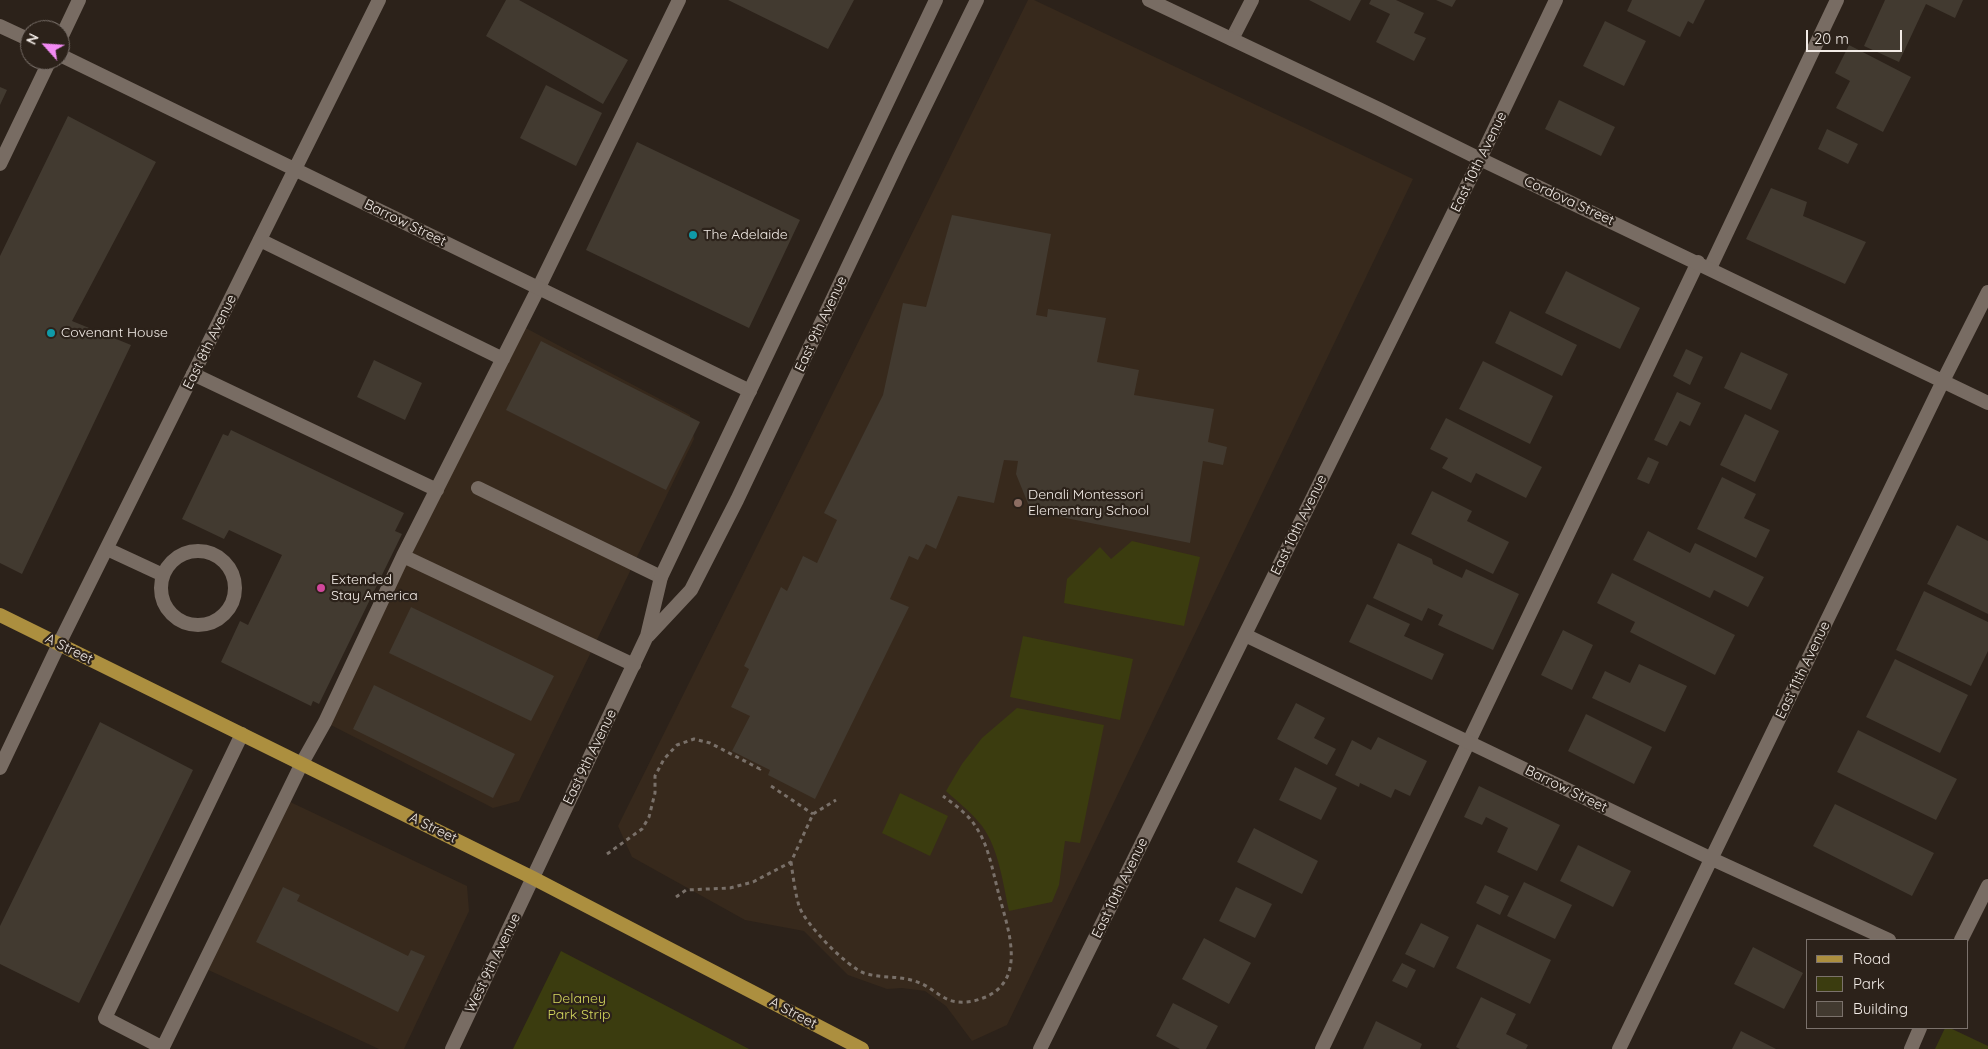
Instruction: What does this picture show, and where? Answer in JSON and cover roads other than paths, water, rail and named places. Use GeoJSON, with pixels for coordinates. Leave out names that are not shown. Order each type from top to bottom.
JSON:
{"type":"FeatureCollection","features":[{"type":"Feature","properties":{"kind":"main road","name":"A Street"},"geometry":{"type":"LineString","coordinates":[[0,615],[533,878],[862,1049]]}},
{"type":"Feature","properties":{"kind":"street"},"geometry":{"type":"LineString","coordinates":[[70,20],[79,0]]}},
{"type":"Feature","properties":{"kind":"street","name":"East 8th Avenue"},"geometry":{"type":"LineString","coordinates":[[0,768],[59,644],[379,0]]}},
{"type":"Feature","properties":{"kind":"street"},"geometry":{"type":"LineString","coordinates":[[242,734],[105,1018],[163,1049],[302,763],[325,722],[403,556],[539,287],[679,0]]}},
{"type":"Feature","properties":{"kind":"street","name":"East 9th Avenue"},"geometry":{"type":"LineString","coordinates":[[533,878],[647,636],[661,577],[936,0]]}},
{"type":"Feature","properties":{"kind":"street","name":"East 9th Avenue"},"geometry":{"type":"LineString","coordinates":[[647,636],[691,590],[737,500],[977,0]]}},
{"type":"Feature","properties":{"kind":"street","name":"Cordova Street"},"geometry":{"type":"LineString","coordinates":[[1149,0],[1988,403]]}},
{"type":"Feature","properties":{"kind":"street"},"geometry":{"type":"LineString","coordinates":[[1232,39],[1252,0]]}},
{"type":"Feature","properties":{"kind":"street","name":"East 10th Avenue"},"geometry":{"type":"LineString","coordinates":[[1040,1049],[1480,159],[1556,0]]}},
{"type":"Feature","properties":{"kind":"street"},"geometry":{"type":"LineString","coordinates":[[1322,1049],[1469,743],[1704,265],[1837,0]]}},
{"type":"Feature","properties":{"kind":"street"},"geometry":{"type":"LineString","coordinates":[[0,26],[20,35]]}},
{"type":"Feature","properties":{"kind":"street","name":"Barrow Street"},"geometry":{"type":"LineString","coordinates":[[70,60],[750,391]]}},
{"type":"Feature","properties":{"kind":"street"},"geometry":{"type":"LineString","coordinates":[[0,164],[45,70]]}},
{"type":"Feature","properties":{"kind":"street"},"geometry":{"type":"LineString","coordinates":[[260,240],[503,359]]}},
{"type":"Feature","properties":{"kind":"street","name":"East 11th Avenue"},"geometry":{"type":"LineString","coordinates":[[1619,1049],[1988,292]]}},
{"type":"Feature","properties":{"kind":"street"},"geometry":{"type":"LineString","coordinates":[[194,374],[437,490]]}},
{"type":"Feature","properties":{"kind":"street"},"geometry":{"type":"LineString","coordinates":[[478,488],[661,577]]}},
{"type":"Feature","properties":{"kind":"street"},"geometry":{"type":"LineString","coordinates":[[107,549],[163,575]]}},
{"type":"Feature","properties":{"kind":"street"},"geometry":{"type":"LineString","coordinates":[[208,552],[226,564],[232,574],[235,584],[230,608],[216,620],[199,626],[187,624],[176,619],[167,610],[162,599],[160,587],[163,575],[168,565],[176,558],[186,553],[208,552]]}},
{"type":"Feature","properties":{"kind":"street"},"geometry":{"type":"LineString","coordinates":[[403,556],[634,665]]}},
{"type":"Feature","properties":{"kind":"street","name":"Barrow Street"},"geometry":{"type":"LineString","coordinates":[[1245,635],[1712,859],[1887,939]]}},
{"type":"Feature","properties":{"kind":"street","name":"West 9th Avenue"},"geometry":{"type":"LineString","coordinates":[[452,1049],[533,878]]}},
{"type":"Feature","properties":{"kind":"street"},"geometry":{"type":"LineString","coordinates":[[1962,939],[1988,886]]}},
{"type":"Feature","properties":{"kind":"street"},"geometry":{"type":"LineString","coordinates":[[1911,1049],[1920,1029]]}},
{"type":"Feature","properties":{"kind":"place","name":"The Adelaide"},"geometry":{"type":"Point","coordinates":[693,235]}},
{"type":"Feature","properties":{"kind":"place","name":"Covenant House"},"geometry":{"type":"Point","coordinates":[51,333]}},
{"type":"Feature","properties":{"kind":"place","name":"Denali Montessori Elementary School"},"geometry":{"type":"Point","coordinates":[1018,503]}},
{"type":"Feature","properties":{"kind":"place","name":"Extended Stay America"},"geometry":{"type":"Point","coordinates":[321,588]}},
{"type":"Feature","properties":{"kind":"park label","name":"Delaney Park Strip"},"geometry":{"type":"Point","coordinates":[579,1008]}}]}
